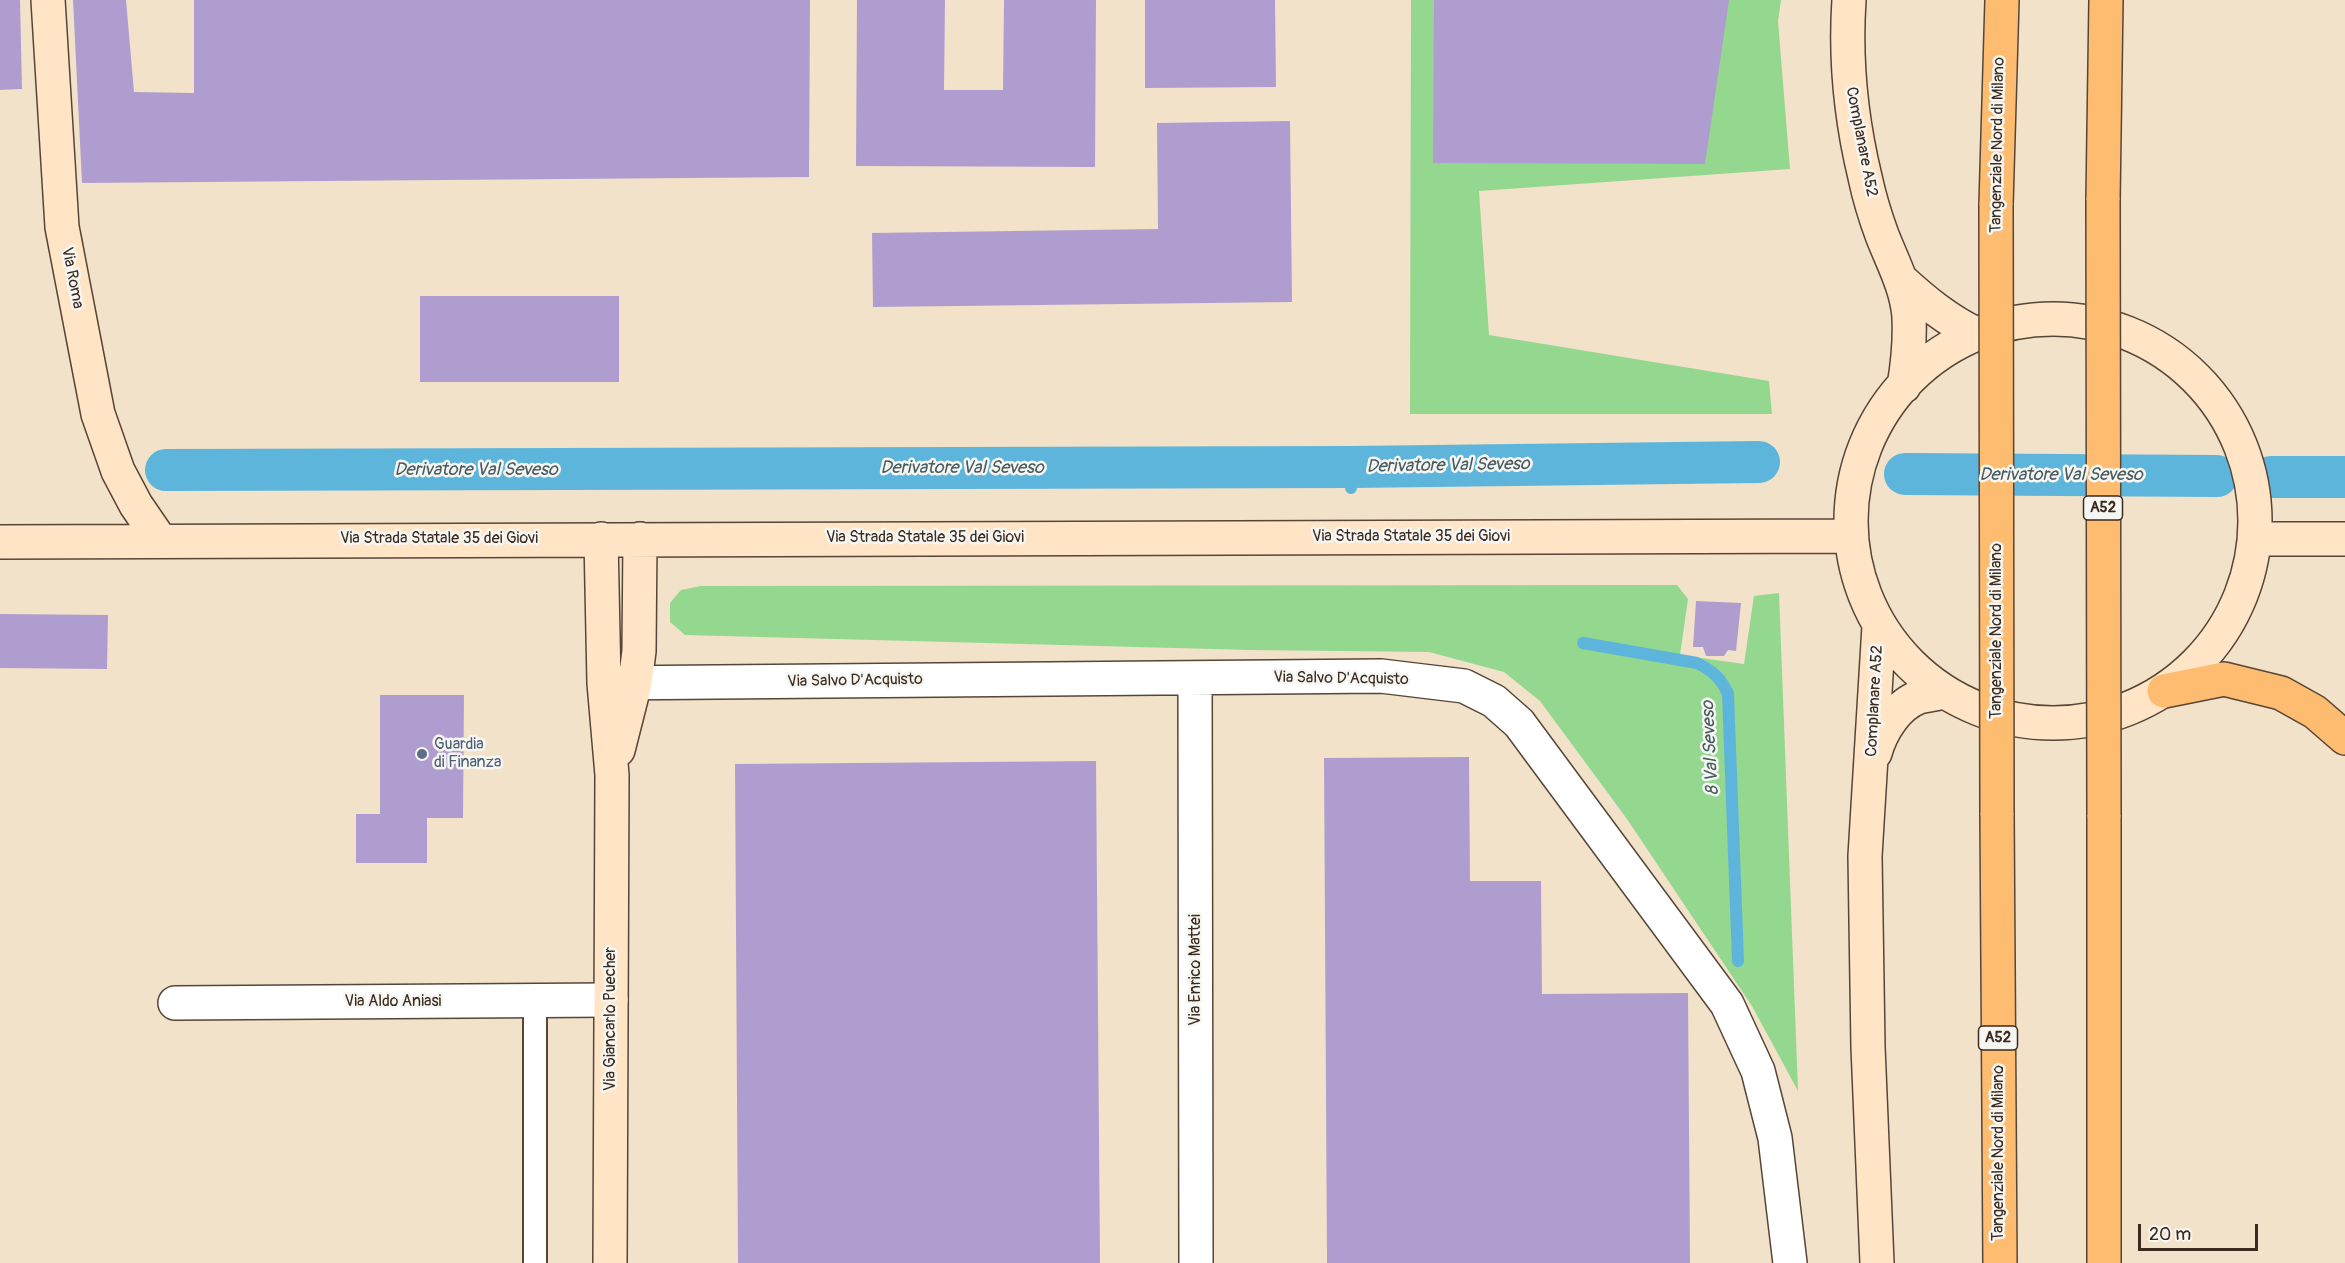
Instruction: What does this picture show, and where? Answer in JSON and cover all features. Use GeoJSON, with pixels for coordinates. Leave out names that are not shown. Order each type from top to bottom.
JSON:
{"type":"FeatureCollection","features":[{"type":"Feature","properties":{"kind":"highway","name":"Tangenziale Nord di Milano"},"geometry":{"type":"LineString","coordinates":[[2000,1263],[1996,205],[2002,0]]}},
{"type":"Feature","properties":{"kind":"highway","name":"A52"},"geometry":{"type":"LineString","coordinates":[[2104,1263],[2103,200],[2106,0]]}},
{"type":"Feature","properties":{"kind":"highway"},"geometry":{"type":"LineString","coordinates":[[2164,691],[2224,679],[2281,693],[2315,711],[2345,738]]}},
{"type":"Feature","properties":{"kind":"highway"},"geometry":{"type":"LineString","coordinates":[[2104,1163],[2112,1263]]}},
{"type":"Feature","properties":{"kind":"main road","name":"Via Roma"},"geometry":{"type":"LineString","coordinates":[[48,0],[62,227],[98,414],[118,471],[136,505],[160,540]]}},
{"type":"Feature","properties":{"kind":"main road","name":"Complanare A52"},"geometry":{"type":"LineString","coordinates":[[1849,0],[1847,31],[1850,98],[1860,155],[1881,233],[1900,279],[1909,316],[1908,360],[1904,386]]}},
{"type":"Feature","properties":{"kind":"main road","name":"Complanare A52"},"geometry":{"type":"LineString","coordinates":[[1900,279],[1938,312],[1955,324],[1976,334]]}},
{"type":"Feature","properties":{"kind":"main road"},"geometry":{"type":"LineString","coordinates":[[2040,318],[2098,323],[2151,343],[2196,377],[2231,425],[2252,480],[2255,539],[2250,575],[2241,598],[2210,650],[2164,691],[2109,717],[2052,724],[1996,716],[1944,693],[1908,663],[1879,626],[1860,583],[1851,536],[1854,485],[1870,436],[1897,393],[1934,357],[1976,334],[2040,318]]}},
{"type":"Feature","properties":{"kind":"main road","name":"Via Strada Statale 35 dei Giovi"},"geometry":{"type":"LineString","coordinates":[[0,542],[1851,536]]}},
{"type":"Feature","properties":{"kind":"main road","name":"Via Giancarlo Puecher"},"geometry":{"type":"LineString","coordinates":[[601,539],[619,683],[612,776],[610,1263]]}},
{"type":"Feature","properties":{"kind":"main road","name":"Via Giancarlo Puecher"},"geometry":{"type":"LineString","coordinates":[[619,683],[639,651],[640,539]]}},
{"type":"Feature","properties":{"kind":"main road"},"geometry":{"type":"LineString","coordinates":[[2255,539],[2345,539]]}},
{"type":"Feature","properties":{"kind":"main road","name":"Complanare A52"},"geometry":{"type":"LineString","coordinates":[[1871,769],[1879,626]]}},
{"type":"Feature","properties":{"kind":"main road","name":"Complanare A52"},"geometry":{"type":"LineString","coordinates":[[1871,769],[1879,740],[1891,720],[1904,706],[1918,698],[1944,693]]}},
{"type":"Feature","properties":{"kind":"main road"},"geometry":{"type":"LineString","coordinates":[[1871,769],[1867,802],[1865,886],[1868,1047],[1877,1263]]}},
{"type":"Feature","properties":{"kind":"street","name":"Via Salvo D'Acquisto"},"geometry":{"type":"LineString","coordinates":[[619,683],[1381,676],[1464,686],[1494,701],[1519,723],[1727,1004],[1758,1071],[1775,1138],[1790,1263]]}},
{"type":"Feature","properties":{"kind":"street","name":"Via Enrico Mattei"},"geometry":{"type":"LineString","coordinates":[[1195,678],[1196,1263]]}},
{"type":"Feature","properties":{"kind":"street","name":"Via Aldo Aniasi"},"geometry":{"type":"LineString","coordinates":[[176,1003],[611,1000]]}},
{"type":"Feature","properties":{"kind":"lane"},"geometry":{"type":"LineString","coordinates":[[535,1001],[535,1263]]}},
{"type":"Feature","properties":{"kind":"green space"},"geometry":{"type":"Polygon","coordinates":[[[1411,0],[1781,0],[1778,21],[1790,169],[1479,191],[1489,335],[1769,381],[1772,414],[1410,414],[1411,0]]]}},
{"type":"Feature","properties":{"kind":"green space"},"geometry":{"type":"Polygon","coordinates":[[[1677,585],[1688,599],[1680,655],[1744,664],[1754,596],[1779,593],[1798,1091],[1752,1006],[1627,819],[1540,701],[1504,672],[1429,652],[1250,650],[685,635],[670,622],[670,603],[681,590],[701,586],[1677,585]]]}},
{"type":"Feature","properties":{"kind":"building"},"geometry":{"type":"Polygon","coordinates":[[[0,0],[20,0],[22,89],[0,90],[0,0]]]}},
{"type":"Feature","properties":{"kind":"building"},"geometry":{"type":"Polygon","coordinates":[[[73,0],[126,0],[134,92],[194,93],[194,0],[810,0],[809,177],[82,183],[73,0]]]}},
{"type":"Feature","properties":{"kind":"building"},"geometry":{"type":"Polygon","coordinates":[[[857,0],[945,0],[944,90],[1003,90],[1004,0],[1096,0],[1095,167],[856,166],[857,0]]]}},
{"type":"Feature","properties":{"kind":"building"},"geometry":{"type":"Polygon","coordinates":[[[1145,0],[1275,0],[1276,87],[1145,88],[1145,0]]]}},
{"type":"Feature","properties":{"kind":"building"},"geometry":{"type":"Polygon","coordinates":[[[1434,0],[1729,0],[1705,164],[1433,163],[1434,0]]]}},
{"type":"Feature","properties":{"kind":"building"},"geometry":{"type":"Polygon","coordinates":[[[1290,121],[1292,302],[873,307],[872,233],[1158,229],[1157,123],[1290,121]]]}},
{"type":"Feature","properties":{"kind":"building"},"geometry":{"type":"Polygon","coordinates":[[[420,296],[619,296],[619,382],[420,382],[420,296]]]}},
{"type":"Feature","properties":{"kind":"building"},"geometry":{"type":"Polygon","coordinates":[[[1696,601],[1741,603],[1736,651],[1728,650],[1724,656],[1706,656],[1703,647],[1693,647],[1696,601]]]}},
{"type":"Feature","properties":{"kind":"building"},"geometry":{"type":"Polygon","coordinates":[[[0,614],[108,615],[107,669],[0,668],[0,614]]]}},
{"type":"Feature","properties":{"kind":"building","name":"Guardia di Finanza"},"geometry":{"type":"Polygon","coordinates":[[[380,695],[464,695],[463,818],[427,818],[427,863],[356,863],[356,814],[380,814],[380,695]]]}},
{"type":"Feature","properties":{"kind":"building"},"geometry":{"type":"Polygon","coordinates":[[[1469,757],[1470,881],[1541,881],[1542,994],[1688,993],[1690,1263],[1327,1263],[1324,758],[1469,757]]]}},
{"type":"Feature","properties":{"kind":"building"},"geometry":{"type":"Polygon","coordinates":[[[1096,761],[1100,1263],[738,1263],[735,764],[1096,761]]]}},
{"type":"Feature","properties":{"kind":"waterway","name":"Derivatore Val Seveso"},"geometry":{"type":"LineString","coordinates":[[166,470],[1351,467],[1759,462]]}},
{"type":"Feature","properties":{"kind":"waterway","name":"8 Val Seveso"},"geometry":{"type":"LineString","coordinates":[[1351,467],[1351,488]]}},
{"type":"Feature","properties":{"kind":"waterway","name":"Derivatore Val Seveso"},"geometry":{"type":"LineString","coordinates":[[1905,474],[2217,476]]}},
{"type":"Feature","properties":{"kind":"waterway","name":"Derivatore Val Seveso"},"geometry":{"type":"LineString","coordinates":[[2271,477],[2345,477]]}},
{"type":"Feature","properties":{"kind":"waterway","name":"8 Val Seveso"},"geometry":{"type":"LineString","coordinates":[[1583,643],[1697,663],[1716,676],[1728,694],[1738,961]]}},
{"type":"Feature","properties":{"kind":"place","name":"Guardia di Finanza"},"geometry":{"type":"Point","coordinates":[422,754]}}]}
